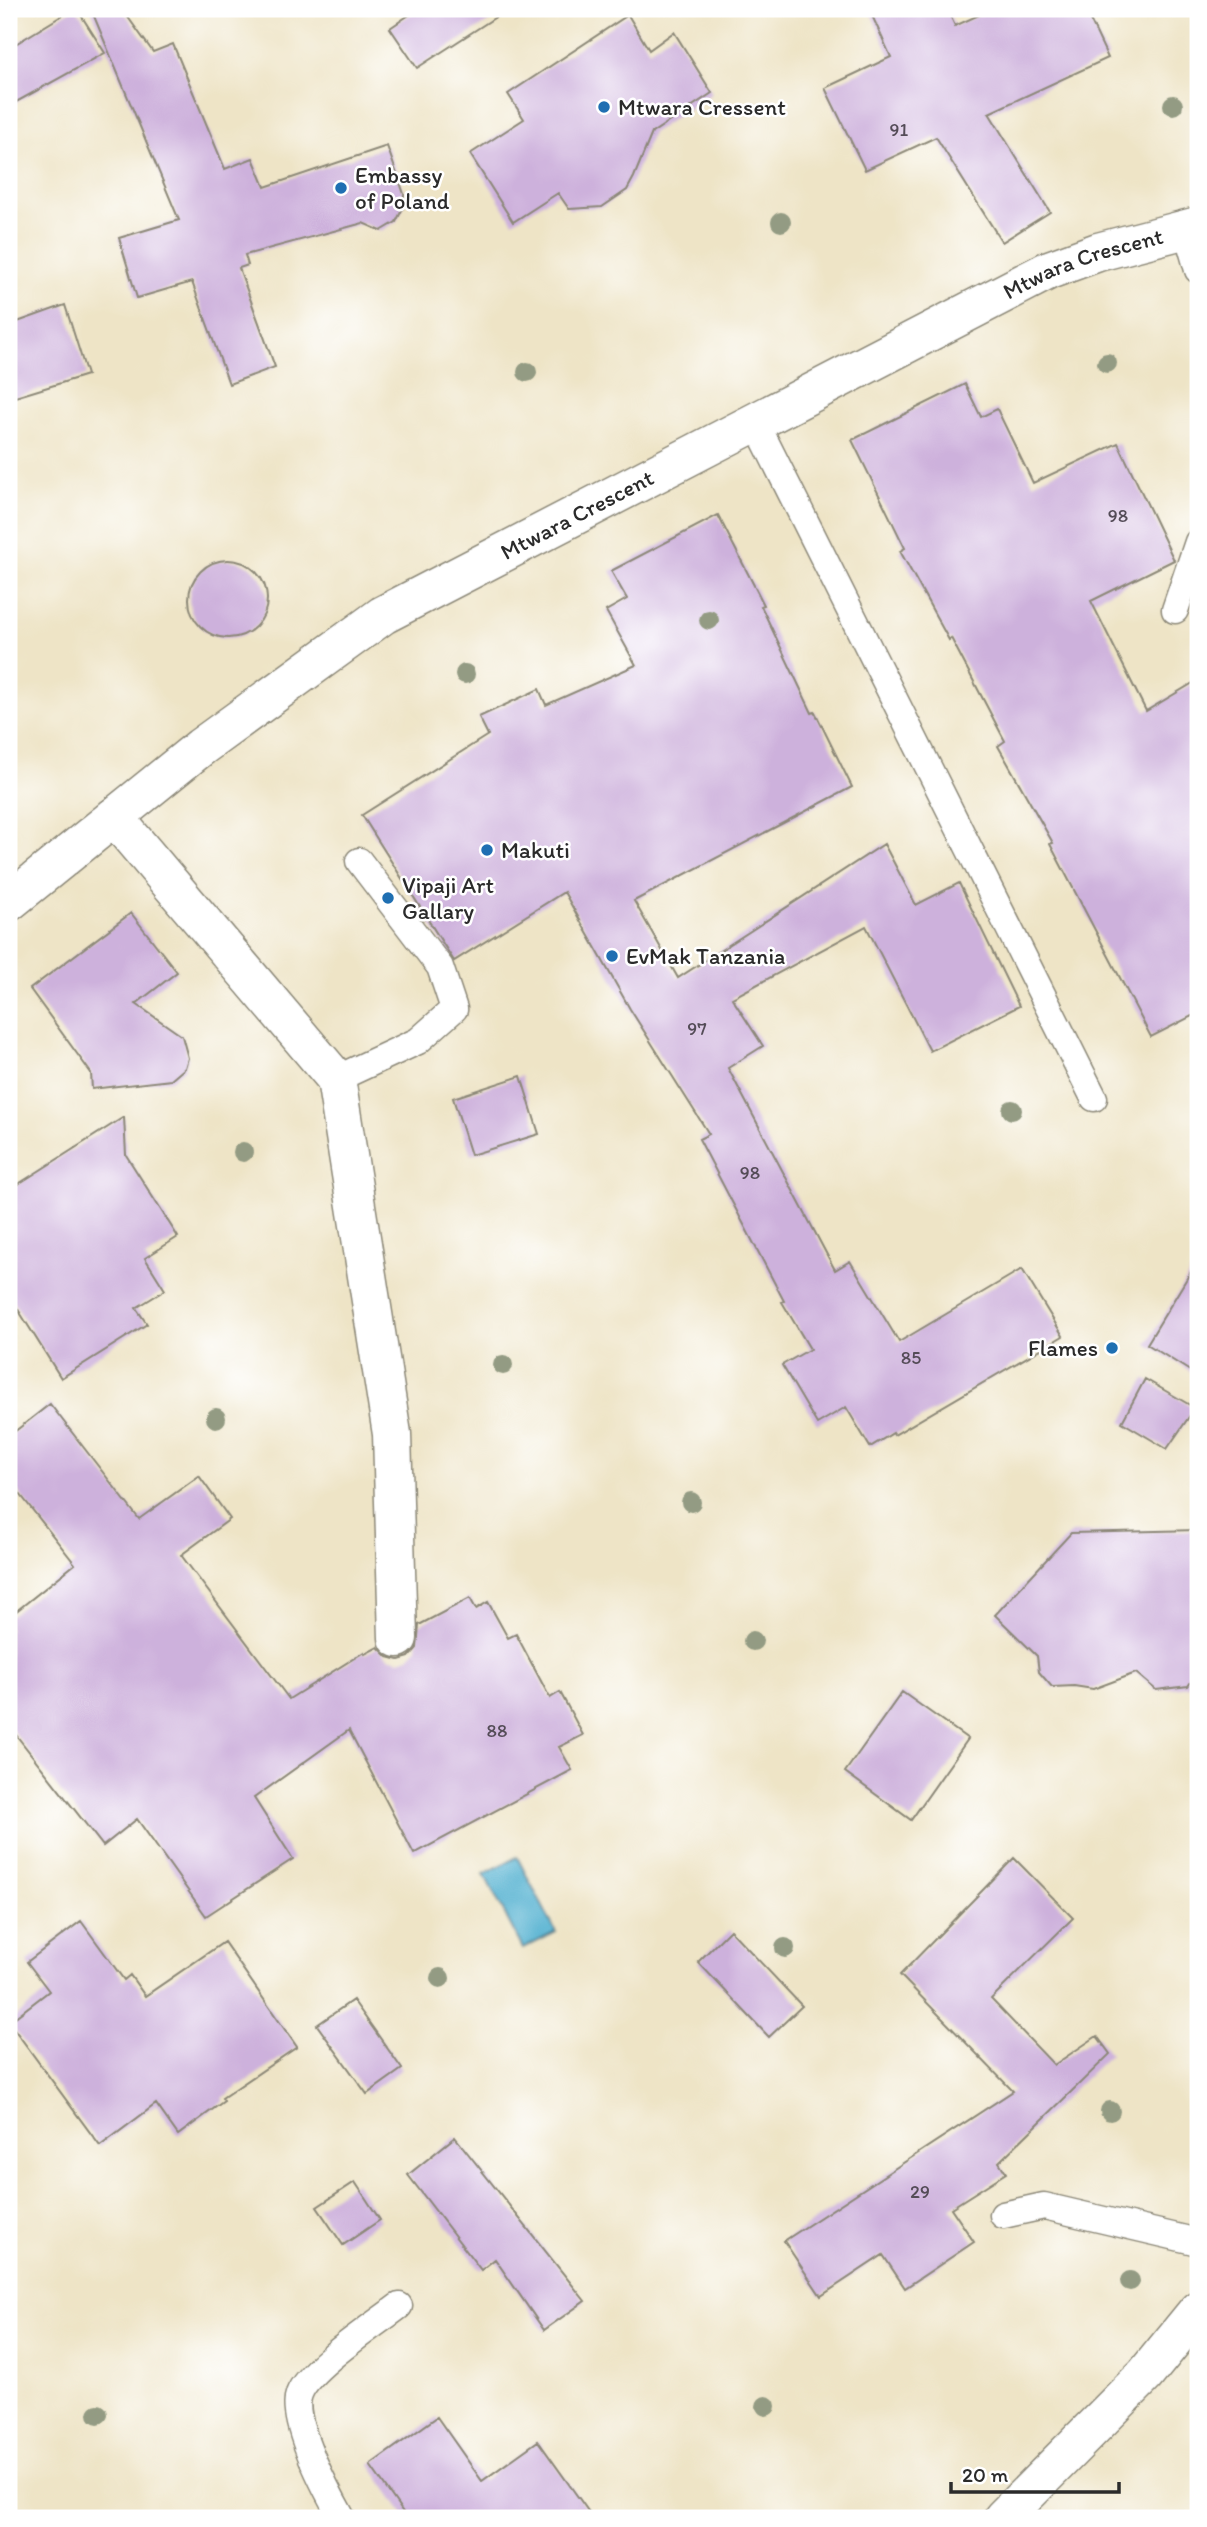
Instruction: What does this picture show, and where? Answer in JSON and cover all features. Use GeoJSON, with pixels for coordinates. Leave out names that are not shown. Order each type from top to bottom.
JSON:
{"type":"FeatureCollection","features":[{"type":"Feature","properties":{"kind":"street","name":"Mtwara Crescent"},"geometry":{"type":"LineString","coordinates":[[9,902],[201,747],[383,615],[1049,270],[1098,252],[1192,227]]}},
{"type":"Feature","properties":{"kind":"street"},"geometry":{"type":"LineString","coordinates":[[114,817],[336,1079],[392,1434],[398,1638]]}},
{"type":"Feature","properties":{"kind":"street"},"geometry":{"type":"LineString","coordinates":[[1003,2518],[1145,2375],[1198,2310]]}},
{"type":"Feature","properties":{"kind":"lane"},"geometry":{"type":"LineString","coordinates":[[1192,227],[1198,270]]}},
{"type":"Feature","properties":{"kind":"lane"},"geometry":{"type":"LineString","coordinates":[[755,421],[1094,1098]]}},
{"type":"Feature","properties":{"kind":"lane"},"geometry":{"type":"LineString","coordinates":[[1175,610],[1198,542]]}},
{"type":"Feature","properties":{"kind":"lane"},"geometry":{"type":"LineString","coordinates":[[336,1079],[418,1041],[454,1009],[440,967],[359,861]]}},
{"type":"Feature","properties":{"kind":"lane"},"geometry":{"type":"LineString","coordinates":[[1003,2215],[1044,2206],[1198,2242]]}},
{"type":"Feature","properties":{"kind":"lane"},"geometry":{"type":"LineString","coordinates":[[342,2518],[300,2429],[298,2394],[321,2365],[399,2306]]}},
{"type":"Feature","properties":{"kind":"water"},"geometry":{"type":"Polygon","coordinates":[[[517,1857],[556,1932],[523,1949],[484,1874],[517,1857]]]}},
{"type":"Feature","properties":{"kind":"building"},"geometry":{"type":"Polygon","coordinates":[[[77,9],[105,53],[9,106],[9,48],[77,9]]]}},
{"type":"Feature","properties":{"kind":"building"},"geometry":{"type":"Polygon","coordinates":[[[91,9],[122,9],[153,52],[173,44],[225,169],[253,158],[265,187],[387,146],[404,194],[403,208],[396,222],[381,231],[363,223],[245,255],[248,265],[239,268],[275,367],[229,384],[192,282],[137,298],[119,238],[179,220],[91,9]]]}},
{"type":"Feature","properties":{"kind":"building"},"geometry":{"type":"Polygon","coordinates":[[[418,9],[508,9],[417,68],[390,28],[418,9]]]}},
{"type":"Feature","properties":{"kind":"building"},"geometry":{"type":"Polygon","coordinates":[[[869,9],[947,9],[955,26],[992,9],[1085,9],[1108,58],[989,113],[1050,212],[1002,242],[936,137],[865,170],[825,88],[891,57],[869,9]]]}},
{"type":"Feature","properties":{"kind":"building","name":"Mtwara Cressent"},"geometry":{"type":"Polygon","coordinates":[[[628,15],[649,50],[674,32],[712,93],[652,133],[627,190],[602,207],[569,209],[558,193],[513,222],[470,154],[524,119],[508,94],[628,15]]]}},
{"type":"Feature","properties":{"kind":"building"},"geometry":{"type":"Polygon","coordinates":[[[65,305],[87,375],[9,399],[9,325],[65,305]]]}},
{"type":"Feature","properties":{"kind":"building"},"geometry":{"type":"Polygon","coordinates":[[[965,384],[981,417],[997,409],[1033,483],[1118,443],[1174,560],[1091,601],[1146,711],[1198,680],[1198,1013],[1151,1037],[1050,844],[1053,843],[998,746],[1005,741],[951,638],[949,640],[900,551],[905,548],[852,440],[965,384]]]}},
{"type":"Feature","properties":{"kind":"building"},"geometry":{"type":"Polygon","coordinates":[[[718,515],[764,605],[761,606],[812,713],[815,712],[852,787],[634,901],[678,978],[884,844],[916,905],[959,883],[1019,1006],[930,1051],[866,926],[732,998],[763,1046],[728,1068],[835,1270],[850,1261],[899,1342],[1022,1269],[1063,1336],[870,1447],[846,1407],[817,1424],[782,1365],[810,1349],[782,1302],[784,1301],[699,1139],[709,1134],[630,1009],[564,892],[454,961],[362,815],[488,735],[479,717],[539,689],[546,705],[636,665],[606,611],[627,599],[611,571],[718,515]]]}},
{"type":"Feature","properties":{"kind":"building"},"geometry":{"type":"Polygon","coordinates":[[[220,560],[236,560],[250,566],[261,577],[267,591],[267,607],[261,621],[250,632],[236,638],[220,638],[206,632],[195,621],[189,607],[189,591],[195,577],[206,566],[220,560]]]}},
{"type":"Feature","properties":{"kind":"building"},"geometry":{"type":"Polygon","coordinates":[[[131,913],[177,972],[136,1004],[182,1036],[188,1058],[185,1068],[171,1080],[92,1089],[91,1073],[30,989],[131,913]]]}},
{"type":"Feature","properties":{"kind":"building"},"geometry":{"type":"Polygon","coordinates":[[[521,1076],[539,1134],[471,1155],[453,1098],[521,1076]]]}},
{"type":"Feature","properties":{"kind":"building"},"geometry":{"type":"Polygon","coordinates":[[[124,1117],[126,1155],[178,1237],[145,1258],[165,1290],[136,1308],[147,1324],[61,1378],[9,1295],[9,1190],[124,1117]]]}},
{"type":"Feature","properties":{"kind":"building"},"geometry":{"type":"Polygon","coordinates":[[[1198,1260],[1198,1376],[1147,1344],[1198,1260]]]}},
{"type":"Feature","properties":{"kind":"building"},"geometry":{"type":"Polygon","coordinates":[[[1145,1379],[1195,1408],[1167,1449],[1122,1422],[1145,1379]]]}},
{"type":"Feature","properties":{"kind":"building"},"geometry":{"type":"Polygon","coordinates":[[[50,1404],[139,1519],[199,1476],[230,1519],[181,1555],[289,1699],[364,1652],[365,1654],[378,1647],[388,1657],[399,1660],[409,1657],[417,1648],[419,1625],[470,1598],[476,1609],[488,1602],[508,1638],[516,1634],[550,1698],[560,1692],[583,1735],[559,1747],[572,1770],[414,1854],[349,1730],[254,1798],[293,1859],[206,1916],[137,1819],[103,1846],[9,1726],[9,1617],[75,1564],[9,1480],[9,1436],[50,1404]]]}},
{"type":"Feature","properties":{"kind":"building"},"geometry":{"type":"Polygon","coordinates":[[[1198,1530],[1198,1672],[1188,1686],[1156,1690],[1136,1673],[1093,1689],[1052,1687],[1039,1672],[1037,1656],[995,1615],[1071,1533],[1198,1530]]]}},
{"type":"Feature","properties":{"kind":"building"},"geometry":{"type":"Polygon","coordinates":[[[902,1692],[968,1739],[911,1820],[845,1772],[902,1692]]]}},
{"type":"Feature","properties":{"kind":"building"},"geometry":{"type":"Polygon","coordinates":[[[1014,1858],[1073,1918],[991,1999],[1054,2065],[1097,2036],[1110,2054],[999,2162],[1006,2173],[951,2208],[974,2242],[905,2288],[883,2255],[821,2296],[784,2241],[1013,2091],[900,1975],[1014,1858]]]}},
{"type":"Feature","properties":{"kind":"building"},"geometry":{"type":"Polygon","coordinates":[[[81,1921],[124,1980],[130,1975],[145,1996],[224,1942],[297,2047],[222,2098],[224,2101],[178,2135],[156,2104],[100,2146],[9,2022],[49,1991],[27,1962],[81,1921]]]}},
{"type":"Feature","properties":{"kind":"building"},"geometry":{"type":"Polygon","coordinates":[[[730,1930],[802,2006],[769,2037],[698,1962],[730,1930]]]}},
{"type":"Feature","properties":{"kind":"building"},"geometry":{"type":"Polygon","coordinates":[[[353,2000],[402,2069],[367,2094],[317,2025],[353,2000]]]}},
{"type":"Feature","properties":{"kind":"building"},"geometry":{"type":"Polygon","coordinates":[[[455,2137],[585,2301],[544,2330],[495,2259],[481,2270],[408,2175],[455,2137]]]}},
{"type":"Feature","properties":{"kind":"building"},"geometry":{"type":"Polygon","coordinates":[[[355,2182],[380,2220],[343,2245],[317,2207],[355,2182]]]}},
{"type":"Feature","properties":{"kind":"building"},"geometry":{"type":"Polygon","coordinates":[[[437,2417],[482,2481],[538,2441],[593,2518],[407,2518],[370,2465],[437,2417]]]}},
{"type":"Feature","properties":{"kind":"place","name":"Mtwara Cressent"},"geometry":{"type":"Point","coordinates":[604,107]}},
{"type":"Feature","properties":{"kind":"place","name":"Embassy of Poland"},"geometry":{"type":"Point","coordinates":[341,188]}},
{"type":"Feature","properties":{"kind":"place","name":"Makuti"},"geometry":{"type":"Point","coordinates":[487,850]}},
{"type":"Feature","properties":{"kind":"place","name":"Vipaji Art Gallary"},"geometry":{"type":"Point","coordinates":[388,898]}},
{"type":"Feature","properties":{"kind":"place","name":"EvMak Tanzania"},"geometry":{"type":"Point","coordinates":[612,956]}},
{"type":"Feature","properties":{"kind":"place","name":"Flames"},"geometry":{"type":"Point","coordinates":[1112,1348]}}]}
